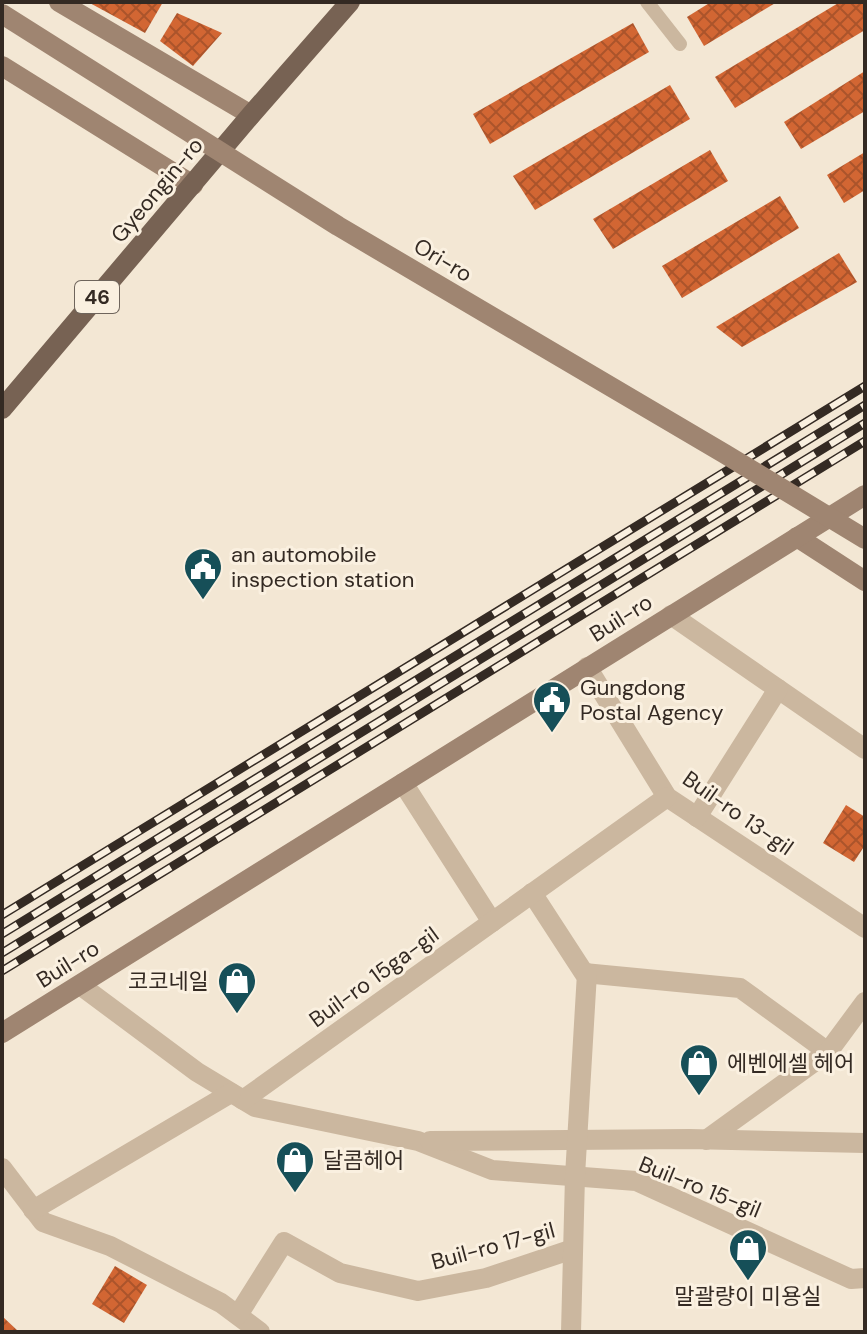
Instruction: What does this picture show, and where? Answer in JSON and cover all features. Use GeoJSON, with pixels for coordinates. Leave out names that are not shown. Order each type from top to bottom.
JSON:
{"type":"FeatureCollection","features":[{"type":"Feature","properties":{"kind":"main road"},"geometry":{"type":"LineString","coordinates":[[59,2],[251,115]]}},
{"type":"Feature","properties":{"kind":"main road","name":"Gyeongin-ro"},"geometry":{"type":"LineString","coordinates":[[2,409],[350,2]]}},
{"type":"Feature","properties":{"kind":"main road","name":"Ori-ro"},"geometry":{"type":"LineString","coordinates":[[2,14],[338,226],[865,539]]}},
{"type":"Feature","properties":{"kind":"main road"},"geometry":{"type":"LineString","coordinates":[[2,66],[193,185]]}},
{"type":"Feature","properties":{"kind":"main road","name":"Buil-ro"},"geometry":{"type":"LineString","coordinates":[[2,1033],[865,495]]}},
{"type":"Feature","properties":{"kind":"main road"},"geometry":{"type":"LineString","coordinates":[[797,537],[865,581]]}},
{"type":"Feature","properties":{"kind":"street"},"geometry":{"type":"LineString","coordinates":[[671,615],[865,749]]}},
{"type":"Feature","properties":{"kind":"street","name":"Buil-ro 13-gil"},"geometry":{"type":"LineString","coordinates":[[587,667],[667,797],[865,928]]}},
{"type":"Feature","properties":{"kind":"street"},"geometry":{"type":"LineString","coordinates":[[697,817],[778,689]]}},
{"type":"Feature","properties":{"kind":"street"},"geometry":{"type":"LineString","coordinates":[[403,783],[492,922]]}},
{"type":"Feature","properties":{"kind":"street","name":"Buil-ro 15ga-gil"},"geometry":{"type":"LineString","coordinates":[[237,1097],[667,797]]}},
{"type":"Feature","properties":{"kind":"street"},"geometry":{"type":"LineString","coordinates":[[532,893],[584,973],[740,988],[828,1052]]}},
{"type":"Feature","properties":{"kind":"street"},"geometry":{"type":"LineString","coordinates":[[571,1332],[575,1176],[587,973]]}},
{"type":"Feature","properties":{"kind":"street","name":"Buil-ro 15-gil"},"geometry":{"type":"LineString","coordinates":[[80,985],[197,1072],[255,1107],[418,1141],[492,1170],[636,1181],[851,1279],[865,1278]]}},
{"type":"Feature","properties":{"kind":"street","name":"Buil-ro 15-gil"},"geometry":{"type":"LineString","coordinates":[[706,1140],[828,1052],[865,1002]]}},
{"type":"Feature","properties":{"kind":"street"},"geometry":{"type":"LineString","coordinates":[[33,1210],[237,1097]]}},
{"type":"Feature","properties":{"kind":"street","name":"Buil-ro 15-gil"},"geometry":{"type":"LineString","coordinates":[[418,1141],[865,1143]]}},
{"type":"Feature","properties":{"kind":"street"},"geometry":{"type":"LineString","coordinates":[[2,1168],[43,1222],[110,1246],[221,1303],[260,1332]]}},
{"type":"Feature","properties":{"kind":"street","name":"Buil-ro 17-gil"},"geometry":{"type":"LineString","coordinates":[[238,1315],[284,1242],[340,1273],[418,1291],[486,1278],[573,1249]]}},
{"type":"Feature","properties":{"kind":"lane"},"geometry":{"type":"LineString","coordinates":[[647,2],[680,44]]}},
{"type":"Feature","properties":{"kind":"building"},"geometry":{"type":"Polygon","coordinates":[[[88,2],[163,2],[145,33],[88,2]]]}},
{"type":"Feature","properties":{"kind":"building"},"geometry":{"type":"Polygon","coordinates":[[[711,2],[777,2],[704,46],[687,17],[711,2]]]}},
{"type":"Feature","properties":{"kind":"building"},"geometry":{"type":"Polygon","coordinates":[[[840,2],[865,2],[865,30],[735,108],[715,77],[840,2]]]}},
{"type":"Feature","properties":{"kind":"building"},"geometry":{"type":"Polygon","coordinates":[[[177,13],[222,33],[193,66],[160,41],[177,13]]]}},
{"type":"Feature","properties":{"kind":"building"},"geometry":{"type":"Polygon","coordinates":[[[633,23],[649,52],[490,144],[473,114],[633,23]]]}},
{"type":"Feature","properties":{"kind":"building"},"geometry":{"type":"Polygon","coordinates":[[[865,71],[865,111],[801,149],[784,122],[865,71]]]}},
{"type":"Feature","properties":{"kind":"building"},"geometry":{"type":"Polygon","coordinates":[[[670,85],[690,119],[535,210],[513,176],[670,85]]]}},
{"type":"Feature","properties":{"kind":"building"},"geometry":{"type":"Polygon","coordinates":[[[710,150],[728,181],[613,249],[593,219],[710,150]]]}},
{"type":"Feature","properties":{"kind":"building"},"geometry":{"type":"Polygon","coordinates":[[[865,152],[865,190],[844,203],[827,175],[865,152]]]}},
{"type":"Feature","properties":{"kind":"building"},"geometry":{"type":"Polygon","coordinates":[[[780,196],[799,228],[682,298],[662,266],[780,196]]]}},
{"type":"Feature","properties":{"kind":"building"},"geometry":{"type":"Polygon","coordinates":[[[839,253],[857,282],[742,347],[716,327],[839,253]]]}},
{"type":"Feature","properties":{"kind":"building"},"geometry":{"type":"Polygon","coordinates":[[[846,805],[865,817],[865,845],[854,862],[823,843],[846,805]]]}},
{"type":"Feature","properties":{"kind":"building"},"geometry":{"type":"Polygon","coordinates":[[[115,1266],[147,1285],[124,1323],[92,1304],[115,1266]]]}},
{"type":"Feature","properties":{"kind":"building"},"geometry":{"type":"Polygon","coordinates":[[[2,1316],[19,1332],[2,1332],[2,1316]]]}},
{"type":"Feature","properties":{"kind":"railway"},"geometry":{"type":"LineString","coordinates":[[2,915],[865,386]]}},
{"type":"Feature","properties":{"kind":"railway"},"geometry":{"type":"LineString","coordinates":[[2,934],[865,405]]}},
{"type":"Feature","properties":{"kind":"railway"},"geometry":{"type":"LineString","coordinates":[[2,953],[865,423]]}},
{"type":"Feature","properties":{"kind":"railway"},"geometry":{"type":"LineString","coordinates":[[2,971],[865,441]]}},
{"type":"Feature","properties":{"kind":"place","name":"an automobile inspection station"},"geometry":{"type":"Point","coordinates":[203,601]}},
{"type":"Feature","properties":{"kind":"place","name":"Gungdong Postal Agency"},"geometry":{"type":"Point","coordinates":[552,734]}},
{"type":"Feature","properties":{"kind":"place","name":"코코네일"},"geometry":{"type":"Point","coordinates":[237,1015]}},
{"type":"Feature","properties":{"kind":"place","name":"에벤에셀 헤어"},"geometry":{"type":"Point","coordinates":[699,1097]}},
{"type":"Feature","properties":{"kind":"place","name":"달콤헤어"},"geometry":{"type":"Point","coordinates":[295,1194]}},
{"type":"Feature","properties":{"kind":"place","name":"말괄량이 미용실"},"geometry":{"type":"Point","coordinates":[748,1282]}}]}
